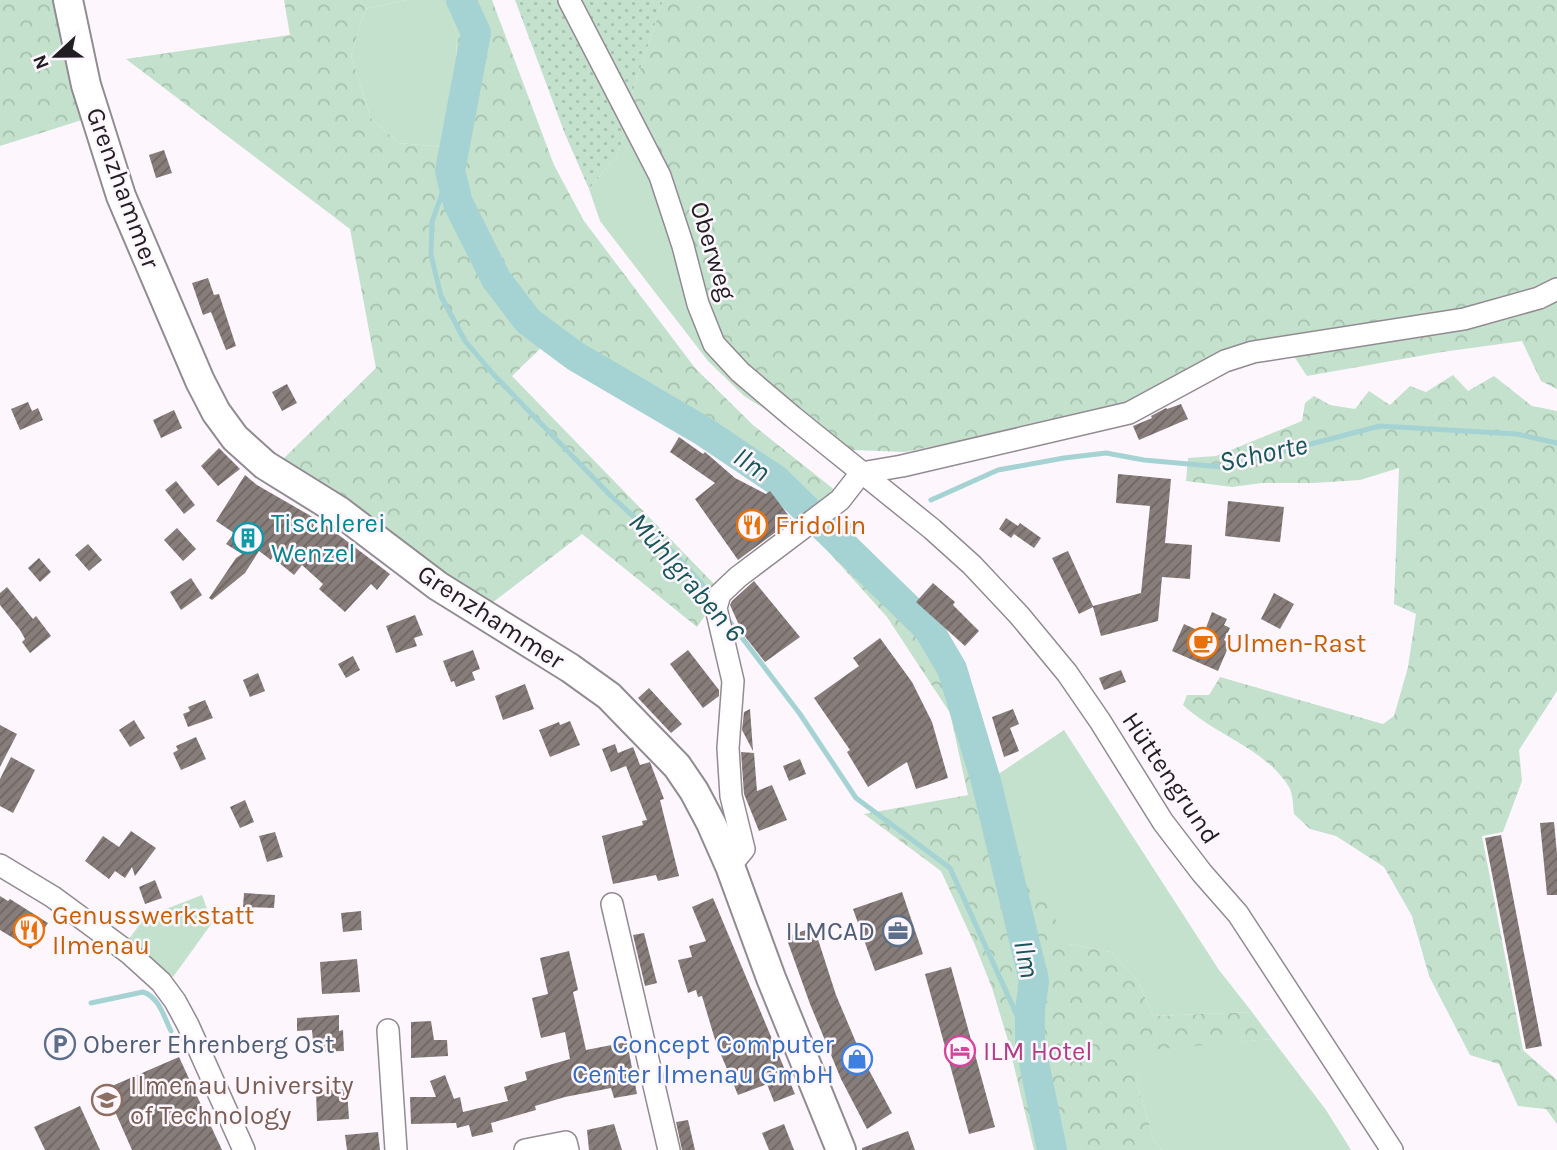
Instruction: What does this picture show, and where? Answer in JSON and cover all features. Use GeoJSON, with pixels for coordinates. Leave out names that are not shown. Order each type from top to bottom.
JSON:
{"type":"FeatureCollection","features":[{"type":"Feature","properties":{"kind":"main road","name":"Grenzhammer"},"geometry":{"type":"LineString","coordinates":[[68,0],[86,85],[121,196],[200,381],[216,412],[235,438],[265,465],[339,511],[438,586],[570,668],[609,696],[677,766],[706,812],[730,866],[771,978],[841,1150]]}},
{"type":"Feature","properties":{"kind":"street","name":"Oberweg"},"geometry":{"type":"LineString","coordinates":[[569,0],[660,176],[683,246],[698,304],[714,344],[740,372],[861,473]]}},
{"type":"Feature","properties":{"kind":"street"},"geometry":{"type":"LineString","coordinates":[[730,866],[744,849],[731,796],[729,721],[733,681],[718,601],[738,577],[840,500],[861,473],[1104,421],[1129,413],[1225,361],[1253,352],[1464,319],[1539,298],[1557,289]]}},
{"type":"Feature","properties":{"kind":"street","name":"Hüttengrund"},"geometry":{"type":"LineString","coordinates":[[861,473],[932,529],[972,565],[1019,615],[1067,673],[1163,822],[1238,914],[1392,1150]]}},
{"type":"Feature","properties":{"kind":"street"},"geometry":{"type":"LineString","coordinates":[[0,865],[53,897],[129,953],[161,982],[188,1025],[244,1150]]}},
{"type":"Feature","properties":{"kind":"street"},"geometry":{"type":"LineString","coordinates":[[612,904],[669,1150]]}},
{"type":"Feature","properties":{"kind":"street"},"geometry":{"type":"LineString","coordinates":[[388,1030],[396,1150]]}},
{"type":"Feature","properties":{"kind":"street"},"geometry":{"type":"LineString","coordinates":[[525,1150],[566,1142],[568,1150]]}},
{"type":"Feature","properties":{"kind":"green space"},"geometry":{"type":"Polygon","coordinates":[[[0,0],[61,0],[85,119],[0,146],[0,0]]]}},
{"type":"Feature","properties":{"kind":"green space"},"geometry":{"type":"Polygon","coordinates":[[[284,0],[406,0],[365,9],[351,56],[371,118],[398,143],[444,147],[455,100],[457,37],[446,0],[492,0],[554,165],[584,221],[695,368],[753,425],[836,491],[804,519],[780,475],[699,437],[544,345],[512,376],[716,586],[709,610],[697,627],[582,534],[488,606],[280,462],[376,368],[350,229],[126,59],[290,35],[284,0]]]}},
{"type":"Feature","properties":{"kind":"green space"},"geometry":{"type":"Polygon","coordinates":[[[406,0],[446,0],[457,36],[455,100],[444,147],[398,143],[371,118],[351,56],[365,9],[406,0]]]}},
{"type":"Feature","properties":{"kind":"green space"},"geometry":{"type":"Polygon","coordinates":[[[515,0],[663,0],[630,99],[626,131],[616,157],[589,189],[565,134],[515,0]]]}},
{"type":"Feature","properties":{"kind":"green space"},"geometry":{"type":"Polygon","coordinates":[[[663,0],[1557,0],[1557,389],[1541,381],[1522,341],[1307,376],[1281,337],[1219,353],[1117,410],[905,452],[852,450],[716,338],[630,99],[663,0]]]}},
{"type":"Feature","properties":{"kind":"green space"},"geometry":{"type":"Polygon","coordinates":[[[626,131],[657,191],[683,280],[768,402],[771,413],[744,396],[708,361],[600,221],[589,189],[616,157],[626,131]]]}},
{"type":"Feature","properties":{"kind":"green space"},"geometry":{"type":"Polygon","coordinates":[[[1453,375],[1468,391],[1494,376],[1532,406],[1557,411],[1557,691],[1519,750],[1522,781],[1503,832],[1482,836],[1523,1050],[1557,1080],[1557,1124],[1546,1109],[1518,1106],[1499,1064],[1470,1055],[1429,976],[1412,916],[1384,867],[1336,836],[1310,829],[1294,814],[1289,787],[1267,762],[1183,705],[1187,695],[1209,695],[1220,677],[1383,724],[1394,716],[1408,667],[1416,614],[1394,604],[1399,468],[1360,480],[1262,483],[1232,487],[1186,481],[1188,458],[1216,456],[1302,421],[1305,403],[1314,396],[1330,405],[1355,409],[1369,391],[1390,405],[1410,386],[1426,392],[1453,375]]]}},
{"type":"Feature","properties":{"kind":"green space"},"geometry":{"type":"Polygon","coordinates":[[[833,518],[938,633],[954,656],[977,726],[1010,849],[1019,853],[1069,944],[1111,952],[1138,981],[1153,1016],[1252,1012],[1272,1039],[1139,1051],[1137,1083],[1154,1141],[1162,1150],[1034,1150],[1007,1037],[992,988],[941,871],[864,814],[968,795],[950,713],[887,617],[808,529],[833,518]]]}},
{"type":"Feature","properties":{"kind":"green space"},"geometry":{"type":"Polygon","coordinates":[[[1064,730],[1219,970],[1252,1012],[1153,1016],[1138,981],[1111,952],[1069,944],[1010,849],[991,779],[1064,730]]]}},
{"type":"Feature","properties":{"kind":"green space"},"geometry":{"type":"Polygon","coordinates":[[[202,895],[212,923],[173,977],[129,939],[145,917],[202,895]]]}},
{"type":"Feature","properties":{"kind":"green space"},"geometry":{"type":"Polygon","coordinates":[[[1272,1039],[1326,1110],[1351,1150],[1162,1150],[1154,1141],[1137,1083],[1138,1050],[1272,1039]]]}},
{"type":"Feature","properties":{"kind":"building"},"geometry":{"type":"Polygon","coordinates":[[[164,150],[172,173],[156,178],[149,155],[164,150]]]}},
{"type":"Feature","properties":{"kind":"building"},"geometry":{"type":"Polygon","coordinates":[[[208,278],[214,295],[219,294],[236,346],[226,350],[211,312],[203,315],[192,283],[208,278]]]}},
{"type":"Feature","properties":{"kind":"building"},"geometry":{"type":"Polygon","coordinates":[[[287,384],[297,403],[282,411],[272,392],[287,384]]]}},
{"type":"Feature","properties":{"kind":"building"},"geometry":{"type":"Polygon","coordinates":[[[28,402],[32,411],[38,408],[43,420],[20,430],[11,409],[28,402]]]}},
{"type":"Feature","properties":{"kind":"building"},"geometry":{"type":"Polygon","coordinates":[[[1181,404],[1188,419],[1139,440],[1133,426],[1166,408],[1181,404]]]}},
{"type":"Feature","properties":{"kind":"building"},"geometry":{"type":"Polygon","coordinates":[[[174,410],[182,428],[161,438],[153,420],[174,410]]]}},
{"type":"Feature","properties":{"kind":"building"},"geometry":{"type":"Polygon","coordinates":[[[679,437],[703,454],[705,452],[735,478],[766,494],[770,491],[792,520],[738,560],[695,499],[715,483],[670,452],[679,437]]]}},
{"type":"Feature","properties":{"kind":"building"},"geometry":{"type":"Polygon","coordinates":[[[219,448],[240,469],[218,486],[201,466],[219,448]]]}},
{"type":"Feature","properties":{"kind":"building"},"geometry":{"type":"Polygon","coordinates":[[[1118,474],[1171,479],[1165,543],[1192,545],[1190,579],[1162,577],[1158,621],[1101,636],[1093,607],[1079,614],[1052,558],[1068,551],[1093,606],[1141,593],[1150,506],[1116,503],[1118,474]]]}},
{"type":"Feature","properties":{"kind":"building"},"geometry":{"type":"Polygon","coordinates":[[[245,475],[257,485],[323,523],[390,574],[377,590],[371,584],[345,612],[319,589],[323,584],[302,565],[294,575],[272,557],[271,560],[259,551],[245,573],[212,600],[209,598],[236,558],[242,554],[226,544],[234,533],[216,521],[245,475]]]}},
{"type":"Feature","properties":{"kind":"building"},"geometry":{"type":"Polygon","coordinates":[[[176,481],[195,505],[184,514],[165,490],[176,481]]]}},
{"type":"Feature","properties":{"kind":"building"},"geometry":{"type":"Polygon","coordinates":[[[1228,501],[1284,507],[1280,542],[1225,536],[1228,501]]]}},
{"type":"Feature","properties":{"kind":"building"},"geometry":{"type":"Polygon","coordinates":[[[1006,518],[1018,526],[1020,523],[1041,538],[1034,548],[1014,534],[1011,538],[999,529],[1006,518]]]}},
{"type":"Feature","properties":{"kind":"building"},"geometry":{"type":"Polygon","coordinates":[[[177,528],[196,549],[183,561],[164,540],[177,528]]]}},
{"type":"Feature","properties":{"kind":"building"},"geometry":{"type":"Polygon","coordinates":[[[88,544],[102,560],[89,571],[75,555],[88,544]]]}},
{"type":"Feature","properties":{"kind":"building"},"geometry":{"type":"Polygon","coordinates":[[[39,558],[51,572],[40,582],[28,568],[39,558]]]}},
{"type":"Feature","properties":{"kind":"building"},"geometry":{"type":"Polygon","coordinates":[[[191,578],[202,595],[181,610],[170,592],[191,578]]]}},
{"type":"Feature","properties":{"kind":"building"},"geometry":{"type":"Polygon","coordinates":[[[754,581],[800,637],[765,662],[743,634],[730,605],[754,581]]]}},
{"type":"Feature","properties":{"kind":"building"},"geometry":{"type":"Polygon","coordinates":[[[933,583],[955,602],[953,605],[979,631],[965,646],[916,602],[933,583]]]}},
{"type":"Feature","properties":{"kind":"building"},"geometry":{"type":"Polygon","coordinates":[[[7,587],[33,619],[36,616],[51,636],[30,653],[22,642],[25,639],[20,630],[0,605],[0,593],[7,587]]]}},
{"type":"Feature","properties":{"kind":"building"},"geometry":{"type":"Polygon","coordinates":[[[1274,593],[1294,604],[1280,629],[1261,619],[1274,593]]]}},
{"type":"Feature","properties":{"kind":"building","name":"Ulmen-Rast"},"geometry":{"type":"Polygon","coordinates":[[[1212,612],[1227,619],[1224,625],[1230,628],[1224,640],[1230,643],[1218,671],[1172,651],[1184,624],[1204,633],[1212,612]]]}},
{"type":"Feature","properties":{"kind":"building"},"geometry":{"type":"Polygon","coordinates":[[[415,615],[423,635],[414,638],[417,646],[396,653],[386,626],[415,615]]]}},
{"type":"Feature","properties":{"kind":"building"},"geometry":{"type":"Polygon","coordinates":[[[880,638],[912,682],[932,722],[948,778],[916,789],[907,762],[868,787],[847,752],[850,750],[814,698],[859,666],[853,658],[880,638]]]}},
{"type":"Feature","properties":{"kind":"building"},"geometry":{"type":"Polygon","coordinates":[[[473,650],[480,669],[472,672],[475,680],[456,687],[454,681],[451,682],[443,661],[473,650]]]}},
{"type":"Feature","properties":{"kind":"building"},"geometry":{"type":"Polygon","coordinates":[[[688,650],[719,690],[719,696],[703,708],[670,664],[688,650]]]}},
{"type":"Feature","properties":{"kind":"building"},"geometry":{"type":"Polygon","coordinates":[[[353,656],[360,670],[346,678],[338,664],[353,656]]]}},
{"type":"Feature","properties":{"kind":"building"},"geometry":{"type":"Polygon","coordinates":[[[1121,670],[1126,682],[1104,690],[1099,678],[1121,670]]]}},
{"type":"Feature","properties":{"kind":"building"},"geometry":{"type":"Polygon","coordinates":[[[258,673],[265,691],[250,697],[243,680],[258,673]]]}},
{"type":"Feature","properties":{"kind":"building"},"geometry":{"type":"Polygon","coordinates":[[[525,684],[534,709],[503,720],[495,696],[525,684]]]}},
{"type":"Feature","properties":{"kind":"building"},"geometry":{"type":"Polygon","coordinates":[[[649,688],[682,724],[671,733],[638,698],[649,688]]]}},
{"type":"Feature","properties":{"kind":"building"},"geometry":{"type":"Polygon","coordinates":[[[205,700],[213,718],[188,727],[183,714],[190,711],[188,707],[205,700]]]}},
{"type":"Feature","properties":{"kind":"building"},"geometry":{"type":"Polygon","coordinates":[[[750,709],[753,751],[742,730],[744,712],[750,709]]]}},
{"type":"Feature","properties":{"kind":"building"},"geometry":{"type":"Polygon","coordinates":[[[1013,709],[1019,724],[1010,728],[1019,751],[1004,757],[992,717],[1013,709]]]}},
{"type":"Feature","properties":{"kind":"building"},"geometry":{"type":"Polygon","coordinates":[[[134,720],[145,738],[130,747],[119,730],[134,720]]]}},
{"type":"Feature","properties":{"kind":"building"},"geometry":{"type":"Polygon","coordinates":[[[570,721],[580,745],[550,757],[539,730],[559,722],[560,725],[570,721]]]}},
{"type":"Feature","properties":{"kind":"building"},"geometry":{"type":"Polygon","coordinates":[[[0,725],[17,734],[0,767],[0,725]]]}},
{"type":"Feature","properties":{"kind":"building"},"geometry":{"type":"Polygon","coordinates":[[[196,737],[206,759],[181,770],[173,753],[178,750],[176,746],[196,737]]]}},
{"type":"Feature","properties":{"kind":"building"},"geometry":{"type":"Polygon","coordinates":[[[615,744],[618,753],[633,747],[640,765],[650,762],[664,799],[660,800],[679,876],[658,881],[656,875],[613,884],[602,836],[643,825],[642,821],[647,820],[626,766],[611,772],[602,749],[615,744]]]}},
{"type":"Feature","properties":{"kind":"building"},"geometry":{"type":"Polygon","coordinates":[[[741,752],[754,753],[757,791],[772,785],[787,820],[759,831],[744,794],[741,752]]]}},
{"type":"Feature","properties":{"kind":"building"},"geometry":{"type":"Polygon","coordinates":[[[11,757],[35,770],[13,813],[0,806],[0,779],[11,757]]]}},
{"type":"Feature","properties":{"kind":"building"},"geometry":{"type":"Polygon","coordinates":[[[800,759],[806,774],[789,781],[783,766],[800,759]]]}},
{"type":"Feature","properties":{"kind":"building"},"geometry":{"type":"Polygon","coordinates":[[[245,800],[254,822],[240,828],[230,807],[245,800]]]}},
{"type":"Feature","properties":{"kind":"building"},"geometry":{"type":"Polygon","coordinates":[[[1554,822],[1557,895],[1547,895],[1540,823],[1554,822]]]}},
{"type":"Feature","properties":{"kind":"building"},"geometry":{"type":"Polygon","coordinates":[[[131,831],[156,848],[135,876],[132,867],[125,878],[115,871],[109,879],[85,861],[103,836],[119,847],[131,831]]]}},
{"type":"Feature","properties":{"kind":"building"},"geometry":{"type":"Polygon","coordinates":[[[275,832],[283,857],[267,862],[259,836],[275,832]]]}},
{"type":"Feature","properties":{"kind":"building"},"geometry":{"type":"Polygon","coordinates":[[[1501,835],[1542,1046],[1526,1049],[1485,838],[1501,835]]]}},
{"type":"Feature","properties":{"kind":"building"},"geometry":{"type":"Polygon","coordinates":[[[155,880],[162,898],[145,904],[139,887],[155,880]]]}},
{"type":"Feature","properties":{"kind":"building"},"geometry":{"type":"Polygon","coordinates":[[[902,892],[923,954],[875,971],[853,909],[902,892]]]}},
{"type":"Feature","properties":{"kind":"building"},"geometry":{"type":"Polygon","coordinates":[[[244,893],[275,895],[274,908],[243,907],[244,893]]]}},
{"type":"Feature","properties":{"kind":"building"},"geometry":{"type":"Polygon","coordinates":[[[0,896],[8,901],[10,899],[48,923],[31,949],[0,930],[0,896]]]}},
{"type":"Feature","properties":{"kind":"building"},"geometry":{"type":"Polygon","coordinates":[[[713,898],[795,1094],[774,1102],[767,1084],[738,1095],[716,1043],[702,996],[698,997],[696,990],[688,993],[680,967],[678,960],[692,957],[689,946],[706,941],[692,907],[713,898]]]}},
{"type":"Feature","properties":{"kind":"building"},"geometry":{"type":"Polygon","coordinates":[[[361,911],[362,930],[343,932],[341,913],[361,911]]]}},
{"type":"Feature","properties":{"kind":"building"},"geometry":{"type":"Polygon","coordinates":[[[814,927],[836,995],[863,1059],[892,1113],[867,1129],[841,1079],[786,937],[814,927]]]}},
{"type":"Feature","properties":{"kind":"building"},"geometry":{"type":"Polygon","coordinates":[[[644,933],[657,983],[645,986],[633,935],[644,933]]]}},
{"type":"Feature","properties":{"kind":"building"},"geometry":{"type":"Polygon","coordinates":[[[569,951],[578,990],[573,992],[586,1050],[627,1042],[637,1094],[614,1098],[611,1088],[565,1097],[535,1106],[536,1110],[491,1123],[493,1132],[472,1137],[469,1125],[457,1128],[456,1123],[411,1124],[410,1097],[436,1097],[430,1081],[445,1075],[454,1099],[460,1097],[463,1112],[508,1101],[504,1087],[527,1080],[525,1072],[570,1059],[565,1032],[541,1038],[532,998],[548,994],[540,958],[569,951]]]}},
{"type":"Feature","properties":{"kind":"building"},"geometry":{"type":"Polygon","coordinates":[[[357,959],[360,992],[322,994],[320,962],[357,959]]]}},
{"type":"Feature","properties":{"kind":"building","name":"ILM Hotel"},"geometry":{"type":"Polygon","coordinates":[[[951,967],[995,1127],[969,1134],[925,974],[951,967]]]}},
{"type":"Feature","properties":{"kind":"building"},"geometry":{"type":"Polygon","coordinates":[[[339,1015],[339,1031],[343,1030],[344,1051],[314,1052],[312,1030],[297,1031],[297,1018],[339,1015]]]}},
{"type":"Feature","properties":{"kind":"building"},"geometry":{"type":"Polygon","coordinates":[[[431,1021],[434,1040],[447,1040],[448,1056],[411,1058],[411,1022],[431,1021]]]}},
{"type":"Feature","properties":{"kind":"building"},"geometry":{"type":"Polygon","coordinates":[[[179,1057],[222,1150],[132,1150],[105,1089],[179,1057]]]}},
{"type":"Feature","properties":{"kind":"building"},"geometry":{"type":"Polygon","coordinates":[[[347,1089],[349,1119],[317,1121],[316,1091],[347,1089]]]}},
{"type":"Feature","properties":{"kind":"building"},"geometry":{"type":"Polygon","coordinates":[[[80,1106],[100,1150],[45,1150],[34,1127],[80,1106]]]}},
{"type":"Feature","properties":{"kind":"building"},"geometry":{"type":"Polygon","coordinates":[[[688,1120],[695,1150],[682,1150],[676,1122],[688,1120]]]}},
{"type":"Feature","properties":{"kind":"building"},"geometry":{"type":"Polygon","coordinates":[[[614,1124],[622,1150],[589,1150],[587,1130],[614,1124]]]}},
{"type":"Feature","properties":{"kind":"building"},"geometry":{"type":"Polygon","coordinates":[[[784,1124],[794,1150],[769,1150],[762,1133],[784,1124]]]}},
{"type":"Feature","properties":{"kind":"building"},"geometry":{"type":"Polygon","coordinates":[[[908,1131],[915,1150],[862,1150],[862,1148],[908,1131]]]}},
{"type":"Feature","properties":{"kind":"building"},"geometry":{"type":"Polygon","coordinates":[[[378,1132],[380,1150],[347,1150],[345,1135],[378,1132]]]}},
{"type":"Feature","properties":{"kind":"waterway","name":"Ilm"},"geometry":{"type":"LineString","coordinates":[[461,0],[476,33],[450,171],[458,203],[496,279],[528,321],[575,356],[703,431],[776,480],[928,628],[952,669],[986,781],[1034,981],[1030,1010],[1030,1044],[1052,1150]]}},
{"type":"Feature","properties":{"kind":"waterway","name":"Mühlgraben 6"},"geometry":{"type":"LineString","coordinates":[[450,171],[432,222],[431,255],[441,296],[465,341],[494,375],[611,496],[674,553],[714,598]]}},
{"type":"Feature","properties":{"kind":"waterway","name":"Schorte"},"geometry":{"type":"LineString","coordinates":[[931,500],[998,470],[1064,458],[1106,453],[1144,460],[1222,467],[1380,426],[1517,434],[1557,443]]}},
{"type":"Feature","properties":{"kind":"waterway","name":"Schorte"},"geometry":{"type":"LineString","coordinates":[[827,531],[858,524]]}},
{"type":"Feature","properties":{"kind":"waterway","name":"Mühlgraben 6"},"geometry":{"type":"LineString","coordinates":[[727,618],[800,714],[856,798],[950,868],[1030,1044]]}},
{"type":"Feature","properties":{"kind":"waterway"},"geometry":{"type":"LineString","coordinates":[[91,1003],[143,992],[157,1003],[171,1031]]}},
{"type":"Feature","properties":{"kind":"place","name":"Fridolin"},"geometry":{"type":"Point","coordinates":[752,525]}},
{"type":"Feature","properties":{"kind":"place","name":"Tischlerei Wenzel"},"geometry":{"type":"Point","coordinates":[248,538]}},
{"type":"Feature","properties":{"kind":"place","name":"Ulmen-Rast"},"geometry":{"type":"Point","coordinates":[1203,643]}},
{"type":"Feature","properties":{"kind":"place","name":"Genusswerkstatt Ilmenau"},"geometry":{"type":"Point","coordinates":[29,930]}},
{"type":"Feature","properties":{"kind":"place","name":"ILMCAD"},"geometry":{"type":"Point","coordinates":[898,931]}},
{"type":"Feature","properties":{"kind":"place","name":"Oberer Ehrenberg Ost"},"geometry":{"type":"Point","coordinates":[60,1044]}},
{"type":"Feature","properties":{"kind":"place","name":"ILM Hotel"},"geometry":{"type":"Point","coordinates":[960,1051]}},
{"type":"Feature","properties":{"kind":"place","name":"Concept Computer Center Ilmenau GmbH"},"geometry":{"type":"Point","coordinates":[857,1059]}},
{"type":"Feature","properties":{"kind":"place","name":"Ilmenau University of Technology"},"geometry":{"type":"Point","coordinates":[107,1100]}}]}
